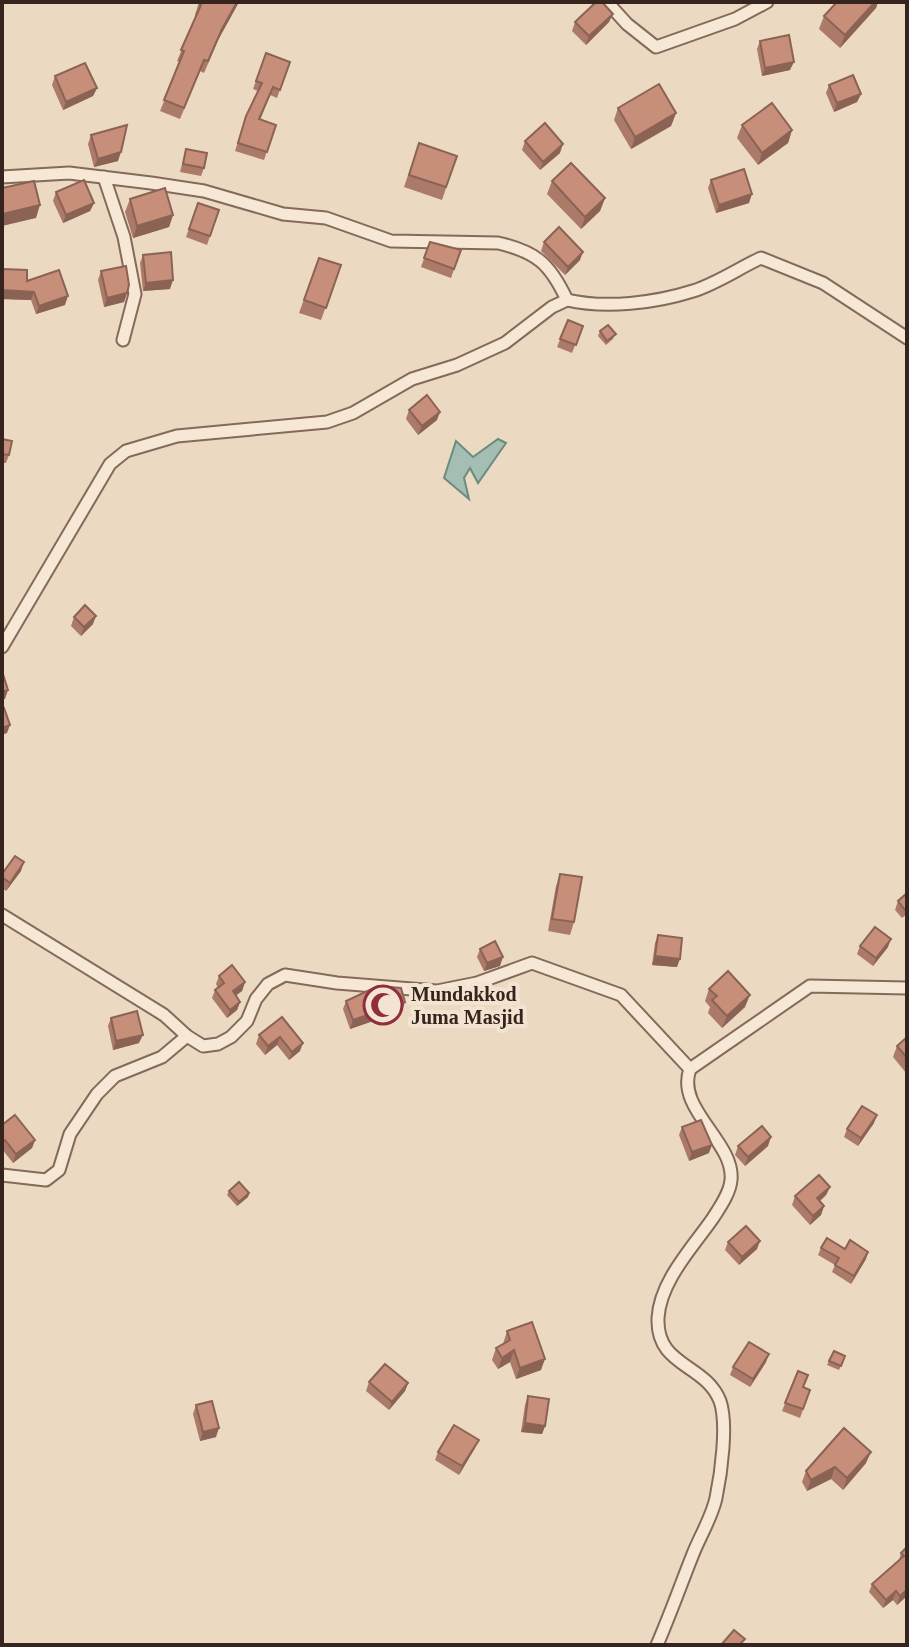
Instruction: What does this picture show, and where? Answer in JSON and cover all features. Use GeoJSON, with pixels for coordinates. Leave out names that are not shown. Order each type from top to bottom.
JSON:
{"type":"FeatureCollection","features":[{"type":"Feature","properties":{"kind":"street"},"geometry":{"type":"LineString","coordinates":[[607,2],[627,24],[656,47],[735,19],[767,2]]}},
{"type":"Feature","properties":{"kind":"street"},"geometry":{"type":"LineString","coordinates":[[2,177],[69,173],[104,177],[204,191],[283,214],[326,218],[391,241],[470,241],[515,247],[540,258],[556,276],[567,300]]}},
{"type":"Feature","properties":{"kind":"street"},"geometry":{"type":"LineString","coordinates":[[104,177],[124,237],[135,294],[123,340]]}},
{"type":"Feature","properties":{"kind":"street"},"geometry":{"type":"LineString","coordinates":[[2,647],[110,464],[126,451],[177,436],[327,422],[353,413],[412,379],[457,365],[505,343],[552,307],[567,300],[590,305],[648,300],[694,291],[761,258],[823,283],[907,338]]}},
{"type":"Feature","properties":{"kind":"street"},"geometry":{"type":"LineString","coordinates":[[2,915],[164,1015],[203,1046],[218,1044],[231,1037],[247,1021],[256,999],[268,984],[285,975],[337,983],[437,991],[477,983],[532,963],[621,995],[690,1069]]}},
{"type":"Feature","properties":{"kind":"street"},"geometry":{"type":"LineString","coordinates":[[657,1645],[716,1499],[724,1429],[720,1401],[703,1378],[667,1352],[659,1338],[658,1316],[662,1292],[723,1202],[732,1179],[726,1157],[696,1109],[688,1086],[690,1069],[810,986],[907,988]]}},
{"type":"Feature","properties":{"kind":"street"},"geometry":{"type":"LineString","coordinates":[[2,1175],[52,1178],[59,1170],[70,1134],[97,1094],[115,1076],[162,1057],[187,1036]]}},
{"type":"Feature","properties":{"kind":"shaded area"},"geometry":{"type":"Polygon","coordinates":[[[498,439],[506,443],[478,483],[470,468],[464,478],[469,499],[444,478],[456,441],[473,457],[498,439]]]}},
{"type":"Feature","properties":{"kind":"building"},"geometry":{"type":"Polygon","coordinates":[[[199,2],[237,2],[208,61],[204,60],[184,108],[164,100],[201,5],[199,2]]]}},
{"type":"Feature","properties":{"kind":"building"},"geometry":{"type":"Polygon","coordinates":[[[596,2],[602,2],[613,14],[589,36],[575,22],[596,2]]]}},
{"type":"Feature","properties":{"kind":"building"},"geometry":{"type":"Polygon","coordinates":[[[837,2],[875,2],[845,35],[824,16],[837,2]]]}},
{"type":"Feature","properties":{"kind":"building"},"geometry":{"type":"Polygon","coordinates":[[[789,35],[794,62],[765,68],[760,41],[789,35]]]}},
{"type":"Feature","properties":{"kind":"building"},"geometry":{"type":"Polygon","coordinates":[[[266,53],[290,62],[280,90],[273,87],[259,119],[276,125],[267,152],[238,143],[246,116],[262,83],[256,81],[266,53]]]}},
{"type":"Feature","properties":{"kind":"building"},"geometry":{"type":"Polygon","coordinates":[[[85,63],[97,88],[66,102],[55,76],[85,63]]]}},
{"type":"Feature","properties":{"kind":"building"},"geometry":{"type":"Polygon","coordinates":[[[853,75],[861,94],[837,103],[829,85],[853,75]]]}},
{"type":"Feature","properties":{"kind":"building"},"geometry":{"type":"Polygon","coordinates":[[[659,84],[676,113],[635,137],[618,108],[659,84]]]}},
{"type":"Feature","properties":{"kind":"building"},"geometry":{"type":"Polygon","coordinates":[[[772,103],[792,130],[762,153],[742,125],[772,103]]]}},
{"type":"Feature","properties":{"kind":"building"},"geometry":{"type":"Polygon","coordinates":[[[545,123],[563,144],[543,162],[525,141],[545,123]]]}},
{"type":"Feature","properties":{"kind":"building"},"geometry":{"type":"Polygon","coordinates":[[[127,125],[121,152],[98,159],[91,135],[127,125]]]}},
{"type":"Feature","properties":{"kind":"building"},"geometry":{"type":"Polygon","coordinates":[[[419,143],[457,156],[446,187],[409,175],[419,143]]]}},
{"type":"Feature","properties":{"kind":"building"},"geometry":{"type":"Polygon","coordinates":[[[186,149],[207,153],[204,168],[183,164],[186,149]]]}},
{"type":"Feature","properties":{"kind":"building"},"geometry":{"type":"Polygon","coordinates":[[[571,163],[605,198],[585,217],[552,181],[571,163]]]}},
{"type":"Feature","properties":{"kind":"building"},"geometry":{"type":"Polygon","coordinates":[[[744,169],[752,194],[719,205],[711,180],[744,169]]]}},
{"type":"Feature","properties":{"kind":"building"},"geometry":{"type":"Polygon","coordinates":[[[84,180],[94,203],[66,215],[56,192],[84,180]]]}},
{"type":"Feature","properties":{"kind":"building"},"geometry":{"type":"Polygon","coordinates":[[[34,181],[40,205],[3,214],[2,188],[34,181]]]}},
{"type":"Feature","properties":{"kind":"building"},"geometry":{"type":"Polygon","coordinates":[[[165,188],[173,215],[137,226],[130,199],[165,188]]]}},
{"type":"Feature","properties":{"kind":"building"},"geometry":{"type":"Polygon","coordinates":[[[198,203],[219,210],[210,236],[189,229],[198,203]]]}},
{"type":"Feature","properties":{"kind":"building"},"geometry":{"type":"Polygon","coordinates":[[[559,227],[583,252],[568,267],[544,242],[559,227]]]}},
{"type":"Feature","properties":{"kind":"building"},"geometry":{"type":"Polygon","coordinates":[[[430,242],[461,250],[454,269],[424,258],[430,242]]]}},
{"type":"Feature","properties":{"kind":"building"},"geometry":{"type":"Polygon","coordinates":[[[171,252],[173,280],[146,283],[143,255],[171,252]]]}},
{"type":"Feature","properties":{"kind":"building"},"geometry":{"type":"Polygon","coordinates":[[[319,258],[341,265],[326,308],[304,300],[319,258]]]}},
{"type":"Feature","properties":{"kind":"building"},"geometry":{"type":"Polygon","coordinates":[[[126,266],[127,293],[107,298],[101,271],[126,266]]]}},
{"type":"Feature","properties":{"kind":"building"},"geometry":{"type":"Polygon","coordinates":[[[2,269],[27,270],[27,281],[59,270],[68,296],[39,306],[34,292],[2,290],[2,269]]]}},
{"type":"Feature","properties":{"kind":"building"},"geometry":{"type":"Polygon","coordinates":[[[568,320],[583,326],[576,345],[560,339],[568,320]]]}},
{"type":"Feature","properties":{"kind":"building"},"geometry":{"type":"Polygon","coordinates":[[[608,325],[616,334],[607,341],[600,331],[608,325]]]}},
{"type":"Feature","properties":{"kind":"building"},"geometry":{"type":"Polygon","coordinates":[[[427,395],[440,412],[422,426],[409,410],[427,395]]]}},
{"type":"Feature","properties":{"kind":"building"},"geometry":{"type":"Polygon","coordinates":[[[2,439],[12,441],[9,455],[2,454],[2,439]]]}},
{"type":"Feature","properties":{"kind":"building"},"geometry":{"type":"Polygon","coordinates":[[[85,605],[96,616],[84,627],[74,617],[85,605]]]}},
{"type":"Feature","properties":{"kind":"building"},"geometry":{"type":"Polygon","coordinates":[[[2,671],[8,690],[2,692],[2,671]]]}},
{"type":"Feature","properties":{"kind":"building"},"geometry":{"type":"Polygon","coordinates":[[[2,709],[10,725],[2,728],[2,709]]]}},
{"type":"Feature","properties":{"kind":"building"},"geometry":{"type":"Polygon","coordinates":[[[15,856],[24,862],[10,883],[2,874],[15,856]]]}},
{"type":"Feature","properties":{"kind":"building"},"geometry":{"type":"Polygon","coordinates":[[[560,874],[582,877],[574,922],[552,919],[560,874]]]}},
{"type":"Feature","properties":{"kind":"building"},"geometry":{"type":"Polygon","coordinates":[[[907,893],[907,908],[905,910],[898,901],[907,893]]]}},
{"type":"Feature","properties":{"kind":"building"},"geometry":{"type":"Polygon","coordinates":[[[875,927],[891,939],[876,958],[860,946],[875,927]]]}},
{"type":"Feature","properties":{"kind":"building"},"geometry":{"type":"Polygon","coordinates":[[[658,935],[682,938],[680,959],[655,956],[658,935]]]}},
{"type":"Feature","properties":{"kind":"building"},"geometry":{"type":"Polygon","coordinates":[[[495,941],[503,957],[487,963],[480,949],[495,941]]]}},
{"type":"Feature","properties":{"kind":"building"},"geometry":{"type":"Polygon","coordinates":[[[232,965],[245,982],[233,991],[240,1002],[230,1010],[215,990],[224,983],[219,976],[232,965]]]}},
{"type":"Feature","properties":{"kind":"building"},"geometry":{"type":"Polygon","coordinates":[[[728,971],[750,995],[727,1016],[712,1000],[717,996],[709,989],[728,971]]]}},
{"type":"Feature","properties":{"kind":"building"},"geometry":{"type":"Polygon","coordinates":[[[378,986],[401,988],[405,1002],[353,1020],[346,1001],[378,986]]]}},
{"type":"Feature","properties":{"kind":"building"},"geometry":{"type":"Polygon","coordinates":[[[137,1011],[143,1035],[116,1041],[111,1018],[137,1011]]]}},
{"type":"Feature","properties":{"kind":"building"},"geometry":{"type":"Polygon","coordinates":[[[282,1017],[303,1043],[292,1052],[280,1037],[268,1046],[259,1035],[282,1017]]]}},
{"type":"Feature","properties":{"kind":"building"},"geometry":{"type":"Polygon","coordinates":[[[907,1037],[907,1058],[897,1046],[907,1037]]]}},
{"type":"Feature","properties":{"kind":"building"},"geometry":{"type":"Polygon","coordinates":[[[862,1106],[877,1115],[861,1138],[847,1129],[862,1106]]]}},
{"type":"Feature","properties":{"kind":"building"},"geometry":{"type":"Polygon","coordinates":[[[15,1115],[35,1140],[16,1154],[5,1140],[2,1142],[2,1125],[15,1115]]]}},
{"type":"Feature","properties":{"kind":"building"},"geometry":{"type":"Polygon","coordinates":[[[701,1120],[712,1145],[692,1152],[682,1127],[701,1120]]]}},
{"type":"Feature","properties":{"kind":"building"},"geometry":{"type":"Polygon","coordinates":[[[762,1126],[771,1137],[748,1157],[738,1146],[762,1126]]]}},
{"type":"Feature","properties":{"kind":"building"},"geometry":{"type":"Polygon","coordinates":[[[819,1175],[830,1187],[817,1198],[824,1206],[813,1216],[795,1196],[819,1175]]]}},
{"type":"Feature","properties":{"kind":"building"},"geometry":{"type":"Polygon","coordinates":[[[239,1182],[249,1193],[239,1202],[229,1191],[239,1182]]]}},
{"type":"Feature","properties":{"kind":"building"},"geometry":{"type":"Polygon","coordinates":[[[746,1226],[760,1241],[742,1257],[728,1242],[746,1226]]]}},
{"type":"Feature","properties":{"kind":"building"},"geometry":{"type":"Polygon","coordinates":[[[827,1238],[845,1249],[850,1240],[868,1252],[854,1276],[835,1265],[839,1258],[821,1248],[827,1238]]]}},
{"type":"Feature","properties":{"kind":"building"},"geometry":{"type":"Polygon","coordinates":[[[532,1322],[545,1359],[520,1368],[514,1350],[502,1358],[496,1348],[510,1340],[507,1331],[532,1322]]]}},
{"type":"Feature","properties":{"kind":"building"},"geometry":{"type":"Polygon","coordinates":[[[749,1342],[769,1354],[753,1379],[733,1367],[749,1342]]]}},
{"type":"Feature","properties":{"kind":"building"},"geometry":{"type":"Polygon","coordinates":[[[834,1351],[845,1356],[841,1366],[829,1361],[834,1351]]]}},
{"type":"Feature","properties":{"kind":"building"},"geometry":{"type":"Polygon","coordinates":[[[385,1364],[408,1383],[392,1402],[369,1382],[385,1364]]]}},
{"type":"Feature","properties":{"kind":"building"},"geometry":{"type":"Polygon","coordinates":[[[798,1371],[808,1375],[803,1387],[810,1390],[803,1409],[785,1403],[798,1371]]]}},
{"type":"Feature","properties":{"kind":"building"},"geometry":{"type":"Polygon","coordinates":[[[528,1396],[549,1399],[545,1426],[525,1423],[528,1396]]]}},
{"type":"Feature","properties":{"kind":"building"},"geometry":{"type":"Polygon","coordinates":[[[212,1401],[219,1428],[203,1432],[196,1405],[212,1401]]]}},
{"type":"Feature","properties":{"kind":"building"},"geometry":{"type":"Polygon","coordinates":[[[454,1425],[479,1440],[462,1466],[438,1452],[454,1425]]]}},
{"type":"Feature","properties":{"kind":"building"},"geometry":{"type":"Polygon","coordinates":[[[844,1428],[871,1452],[847,1478],[835,1467],[811,1480],[806,1471],[844,1428]]]}},
{"type":"Feature","properties":{"kind":"building"},"geometry":{"type":"Polygon","coordinates":[[[907,1547],[907,1590],[900,1596],[896,1591],[886,1600],[872,1584],[904,1556],[901,1553],[907,1547]]]}},
{"type":"Feature","properties":{"kind":"building"},"geometry":{"type":"Polygon","coordinates":[[[734,1630],[745,1639],[739,1645],[721,1645],[734,1630]]]}},
{"type":"Feature","properties":{"kind":"place","name":"Mundakkod Juma Masjid"},"geometry":{"type":"Point","coordinates":[383,1005]}}]}
